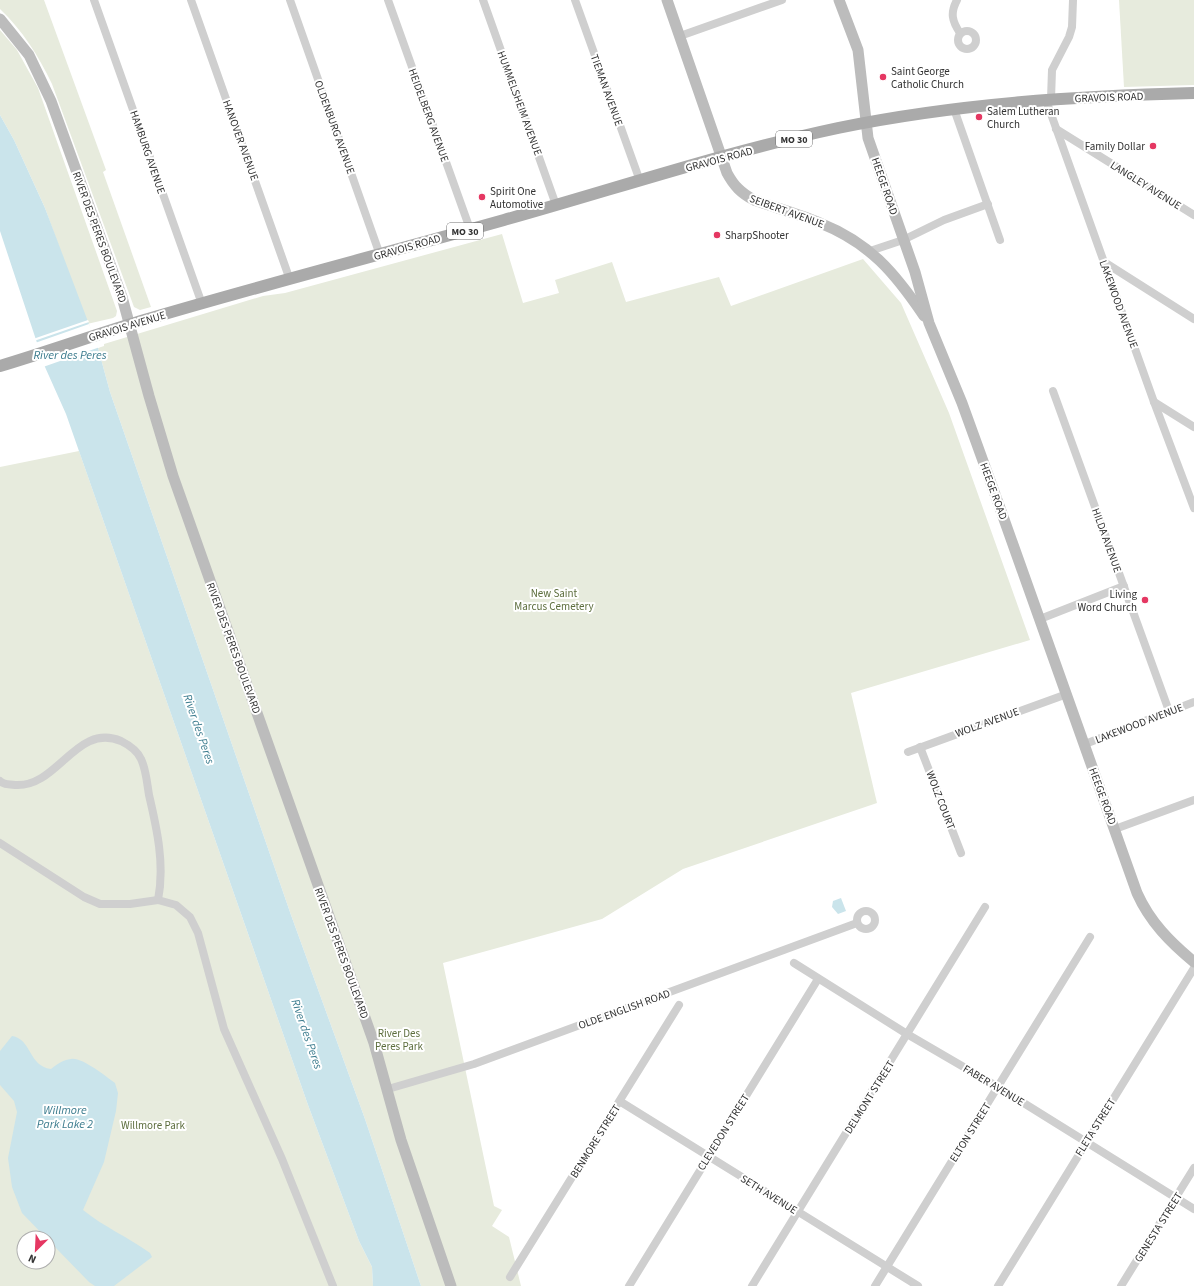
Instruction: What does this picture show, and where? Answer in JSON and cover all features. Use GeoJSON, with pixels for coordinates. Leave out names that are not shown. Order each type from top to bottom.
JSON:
{"type":"FeatureCollection","features":[{"type":"Feature","properties":{"kind":"main road","name":"GRAVOIS ROAD"},"geometry":{"type":"LineString","coordinates":[[255,290],[722,157],[866,123],[954,109],[1049,99],[1194,93]]}},
{"type":"Feature","properties":{"kind":"main road","name":"GRAVOIS AVENUE"},"geometry":{"type":"LineString","coordinates":[[0,366],[130,324],[255,290]]}},
{"type":"Feature","properties":{"kind":"street","name":"HAMBURG AVENUE"},"geometry":{"type":"LineString","coordinates":[[94,0],[202,304]]}},
{"type":"Feature","properties":{"kind":"street","name":"HANOVER AVENUE"},"geometry":{"type":"LineString","coordinates":[[191,0],[290,280]]}},
{"type":"Feature","properties":{"kind":"street","name":"OLDENBURG AVENUE"},"geometry":{"type":"LineString","coordinates":[[290,0],[380,255]]}},
{"type":"Feature","properties":{"kind":"street","name":"HEIDELBERG AVENUE"},"geometry":{"type":"LineString","coordinates":[[388,0],[470,229]]}},
{"type":"Feature","properties":{"kind":"street","name":"HUMMELSHEIM AVENUE"},"geometry":{"type":"LineString","coordinates":[[483,0],[556,205]]}},
{"type":"Feature","properties":{"kind":"street","name":"TIEMAN AVENUE"},"geometry":{"type":"LineString","coordinates":[[575,0],[640,181]]}},
{"type":"Feature","properties":{"kind":"street","name":"SEIBERT AVENUE"},"geometry":{"type":"LineString","coordinates":[[667,0],[731,180],[744,195],[836,229],[870,251],[903,285],[929,323]]}},
{"type":"Feature","properties":{"kind":"street"},"geometry":{"type":"LineString","coordinates":[[680,36],[782,0]]}},
{"type":"Feature","properties":{"kind":"street","name":"HEEGE ROAD"},"geometry":{"type":"LineString","coordinates":[[839,0],[858,50],[868,138],[915,272],[929,323],[962,404],[1138,893],[1148,914],[1162,933],[1194,962]]}},
{"type":"Feature","properties":{"kind":"street"},"geometry":{"type":"LineString","coordinates":[[957,0],[953,8],[952,19],[960,33]]}},
{"type":"Feature","properties":{"kind":"street"},"geometry":{"type":"LineString","coordinates":[[1049,99],[1052,70],[1069,37],[1072,21],[1073,0]]}},
{"type":"Feature","properties":{"kind":"street","name":"RIVER DES PERES BOULEVARD"},"geometry":{"type":"LineString","coordinates":[[0,19],[29,55],[45,87],[113,271],[130,324],[148,396],[173,476],[374,1043],[405,1154],[451,1286]]}},
{"type":"Feature","properties":{"kind":"street","name":"LAKEWOOD AVENUE"},"geometry":{"type":"LineString","coordinates":[[1049,99],[1056,129],[1154,402],[1194,508]]}},
{"type":"Feature","properties":{"kind":"street"},"geometry":{"type":"LineString","coordinates":[[954,109],[1000,240]]}},
{"type":"Feature","properties":{"kind":"street","name":"LANGLEY AVENUE"},"geometry":{"type":"LineString","coordinates":[[1056,129],[1194,215]]}},
{"type":"Feature","properties":{"kind":"street"},"geometry":{"type":"LineString","coordinates":[[870,251],[903,240],[944,220],[988,204]]}},
{"type":"Feature","properties":{"kind":"street"},"geometry":{"type":"LineString","coordinates":[[1104,262],[1194,319]]}},
{"type":"Feature","properties":{"kind":"street","name":"HILDA AVENUE"},"geometry":{"type":"LineString","coordinates":[[1053,391],[1169,711]]}},
{"type":"Feature","properties":{"kind":"street"},"geometry":{"type":"LineString","coordinates":[[1154,402],[1194,427]]}},
{"type":"Feature","properties":{"kind":"street"},"geometry":{"type":"LineString","coordinates":[[1040,618],[1124,586]]}},
{"type":"Feature","properties":{"kind":"street","name":"WOLZ AVENUE"},"geometry":{"type":"LineString","coordinates":[[908,752],[1067,694]]}},
{"type":"Feature","properties":{"kind":"street","name":"LAKEWOOD AVENUE"},"geometry":{"type":"LineString","coordinates":[[1085,744],[1194,702]]}},
{"type":"Feature","properties":{"kind":"street"},"geometry":{"type":"LineString","coordinates":[[0,782],[3,784],[21,785],[42,778],[81,744],[92,739],[105,737],[115,739],[130,746],[141,759],[160,843],[160,890],[158,900]]}},
{"type":"Feature","properties":{"kind":"street","name":"WOLZ COURT"},"geometry":{"type":"LineString","coordinates":[[920,747],[961,853]]}},
{"type":"Feature","properties":{"kind":"street"},"geometry":{"type":"LineString","coordinates":[[1115,829],[1194,800]]}},
{"type":"Feature","properties":{"kind":"street"},"geometry":{"type":"LineString","coordinates":[[0,842],[84,897],[100,904],[130,904],[158,900],[176,906],[190,917],[198,933],[224,1029],[282,1159],[333,1286]]}},
{"type":"Feature","properties":{"kind":"street","name":"DELMONT STREET"},"geometry":{"type":"LineString","coordinates":[[752,1286],[986,907]]}},
{"type":"Feature","properties":{"kind":"street","name":"OLDE ENGLISH ROAD"},"geometry":{"type":"LineString","coordinates":[[388,1089],[474,1064],[857,923]]}},
{"type":"Feature","properties":{"kind":"street","name":"ELTON STREET"},"geometry":{"type":"LineString","coordinates":[[875,1286],[1090,937]]}},
{"type":"Feature","properties":{"kind":"street","name":"FABER AVENUE"},"geometry":{"type":"LineString","coordinates":[[794,964],[998,1087],[1194,1209]]}},
{"type":"Feature","properties":{"kind":"street","name":"FLETA STREET"},"geometry":{"type":"LineString","coordinates":[[998,1286],[1194,968]]}},
{"type":"Feature","properties":{"kind":"street","name":"CLEVEDON STREET"},"geometry":{"type":"LineString","coordinates":[[629,1286],[818,979]]}},
{"type":"Feature","properties":{"kind":"street","name":"BENMORE STREET"},"geometry":{"type":"LineString","coordinates":[[510,1277],[679,1005]]}},
{"type":"Feature","properties":{"kind":"street","name":"SETH AVENUE"},"geometry":{"type":"LineString","coordinates":[[620,1102],[918,1286]]}},
{"type":"Feature","properties":{"kind":"street","name":"GENESTA STREET"},"geometry":{"type":"LineString","coordinates":[[1121,1286],[1194,1168]]}},
{"type":"Feature","properties":{"kind":"green space"},"geometry":{"type":"Polygon","coordinates":[[[0,0],[44,0],[106,170],[103,172],[151,307],[140,310],[134,307],[52,84],[29,44],[16,26],[0,9],[0,0]]]}},
{"type":"Feature","properties":{"kind":"green space"},"geometry":{"type":"Polygon","coordinates":[[[1119,0],[1194,0],[1194,85],[1124,87],[1119,0]]]}},
{"type":"Feature","properties":{"kind":"green space"},"geometry":{"type":"Polygon","coordinates":[[[0,30],[17,50],[38,88],[117,311],[116,316],[113,318],[87,324],[45,208],[14,140],[0,115],[0,30]]]}},
{"type":"Feature","properties":{"kind":"green space","name":"New Saint Marcus Cemetery"},"geometry":{"type":"Polygon","coordinates":[[[502,234],[523,303],[559,293],[555,280],[612,262],[626,302],[719,277],[731,306],[863,259],[901,303],[949,413],[1030,640],[851,693],[877,803],[683,869],[602,919],[443,963],[494,1206],[502,1210],[492,1226],[509,1237],[521,1286],[421,1286],[365,1119],[291,915],[110,392],[98,348],[104,346],[104,344],[263,296],[285,293],[502,234]]]}},
{"type":"Feature","properties":{"kind":"green space","name":"Willmore Park"},"geometry":{"type":"Polygon","coordinates":[[[79,451],[308,1105],[359,1241],[372,1267],[373,1286],[0,1286],[0,467],[79,451]]]}},
{"type":"Feature","properties":{"kind":"water","name":"River des Peres"},"geometry":{"type":"Polygon","coordinates":[[[0,115],[14,140],[45,208],[98,348],[110,392],[291,915],[365,1119],[421,1286],[373,1286],[372,1267],[359,1241],[308,1105],[66,414],[45,367],[0,231],[0,115]]]}},
{"type":"Feature","properties":{"kind":"water"},"geometry":{"type":"Polygon","coordinates":[[[841,898],[846,911],[838,914],[832,907],[833,901],[841,898]]]}},
{"type":"Feature","properties":{"kind":"water","name":"Willmore Park Lake 2"},"geometry":{"type":"Polygon","coordinates":[[[12,1036],[23,1042],[38,1063],[44,1067],[51,1069],[63,1061],[76,1059],[93,1068],[115,1083],[118,1093],[116,1111],[104,1162],[83,1210],[99,1222],[142,1247],[150,1253],[152,1257],[114,1286],[95,1286],[89,1282],[56,1248],[56,1230],[39,1230],[22,1213],[12,1187],[8,1158],[17,1112],[14,1101],[0,1085],[0,1051],[12,1036]]]}},
{"type":"Feature","properties":{"kind":"pier"},"geometry":{"type":"Polygon","coordinates":[[[88,320],[89,322],[34,341],[33,339],[88,320]]]}},
{"type":"Feature","properties":{"kind":"pier"},"geometry":{"type":"Polygon","coordinates":[[[89,324],[100,347],[43,367],[35,343],[89,324]]]}},
{"type":"Feature","properties":{"kind":"place","name":"Saint George Catholic Church"},"geometry":{"type":"Point","coordinates":[883,77]}},
{"type":"Feature","properties":{"kind":"place","name":"Salem Lutheran Church"},"geometry":{"type":"Point","coordinates":[979,117]}},
{"type":"Feature","properties":{"kind":"place","name":"Family Dollar"},"geometry":{"type":"Point","coordinates":[1153,146]}},
{"type":"Feature","properties":{"kind":"place","name":"Spirit One Automotive"},"geometry":{"type":"Point","coordinates":[482,197]}},
{"type":"Feature","properties":{"kind":"place","name":"SharpShooter"},"geometry":{"type":"Point","coordinates":[717,235]}},
{"type":"Feature","properties":{"kind":"place","name":"Living Word Church"},"geometry":{"type":"Point","coordinates":[1145,600]}},
{"type":"Feature","properties":{"kind":"park label","name":"River Des Peres Park"},"geometry":{"type":"Point","coordinates":[399,1039]}}]}
